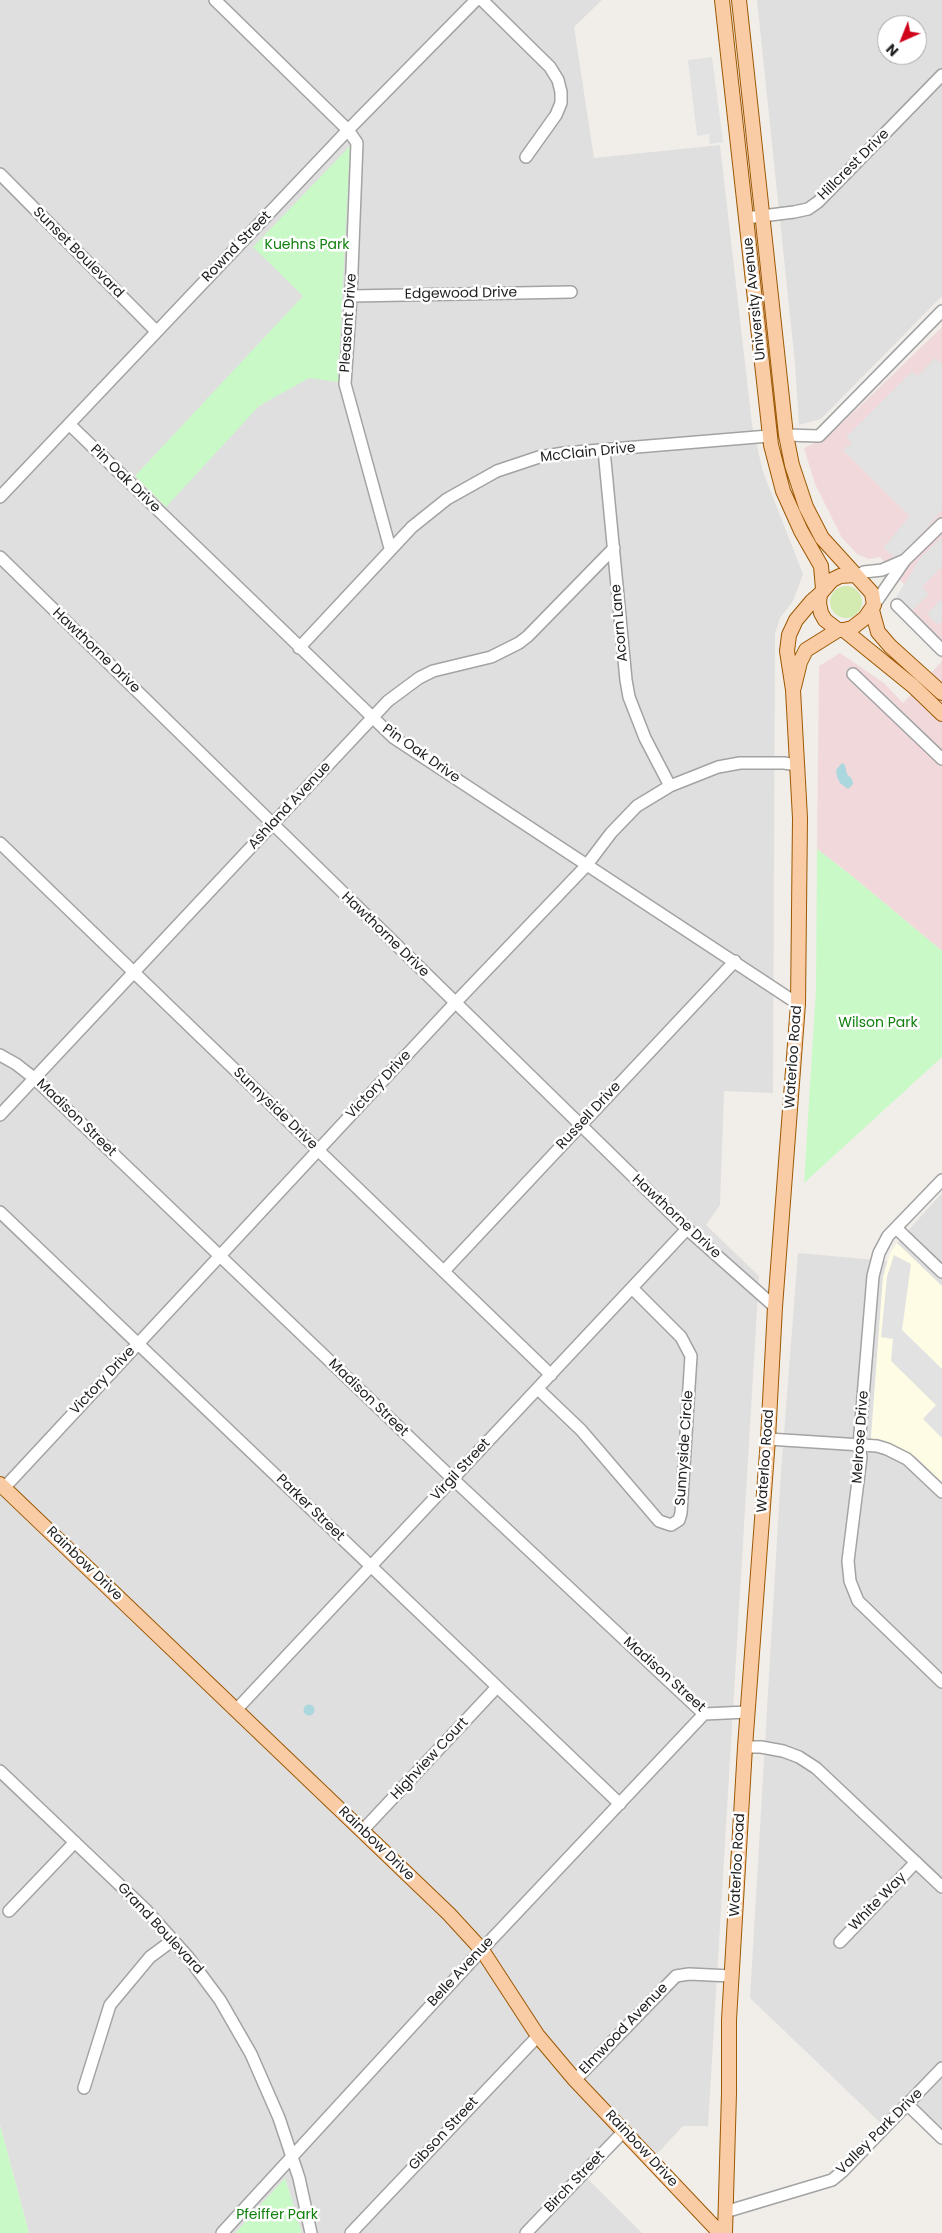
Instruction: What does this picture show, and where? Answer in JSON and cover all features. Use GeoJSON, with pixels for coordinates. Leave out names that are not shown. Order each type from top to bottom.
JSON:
{"type":"FeatureCollection","features":[{"type":"Feature","properties":{"kind":"main road","name":"University Avenue"},"geometry":{"type":"LineString","coordinates":[[722,0],[769,436],[783,491],[801,531],[821,566],[822,591]]}},
{"type":"Feature","properties":{"kind":"main road","name":"University Avenue"},"geometry":{"type":"LineString","coordinates":[[739,0],[786,435],[792,465],[806,507],[822,538],[856,576]]}},
{"type":"Feature","properties":{"kind":"main road"},"geometry":{"type":"LineString","coordinates":[[942,693],[890,646],[878,632],[872,593],[856,576],[840,576],[822,591],[819,604],[820,613],[825,620],[841,630],[928,700],[942,714]]}},
{"type":"Feature","properties":{"kind":"main road","name":"Waterloo Road"},"geometry":{"type":"LineString","coordinates":[[725,2233],[731,1976],[744,1747],[768,1439],[775,1307],[798,1004],[800,818],[793,690],[786,650],[789,635],[796,620],[822,591]]}},
{"type":"Feature","properties":{"kind":"main road"},"geometry":{"type":"LineString","coordinates":[[841,630],[860,623],[873,607]]}},
{"type":"Feature","properties":{"kind":"main road","name":"Waterloo Road"},"geometry":{"type":"LineString","coordinates":[[793,690],[800,662],[806,650],[841,630]]}},
{"type":"Feature","properties":{"kind":"main road"},"geometry":{"type":"LineString","coordinates":[[928,700],[942,707]]}},
{"type":"Feature","properties":{"kind":"main road","name":"Rainbow Drive"},"geometry":{"type":"LineString","coordinates":[[2,1486],[449,1914],[482,1950],[538,2036],[576,2080],[720,2233]]}},
{"type":"Feature","properties":{"kind":"street","name":"Pleasant Drive"},"geometry":{"type":"LineString","coordinates":[[215,0],[348,130],[357,143],[351,296],[345,384],[390,548]]}},
{"type":"Feature","properties":{"kind":"street","name":"Rownd Street"},"geometry":{"type":"LineString","coordinates":[[0,497],[348,130],[476,0]]}},
{"type":"Feature","properties":{"kind":"street"},"geometry":{"type":"LineString","coordinates":[[482,0],[550,67],[561,92],[556,115],[526,157]]}},
{"type":"Feature","properties":{"kind":"street","name":"Hillcrest Drive"},"geometry":{"type":"LineString","coordinates":[[746,218],[794,212],[808,208],[818,202],[942,75]]}},
{"type":"Feature","properties":{"kind":"street","name":"Sunset Boulevard"},"geometry":{"type":"LineString","coordinates":[[0,174],[156,331]]}},
{"type":"Feature","properties":{"kind":"street","name":"Edgewood Drive"},"geometry":{"type":"LineString","coordinates":[[351,296],[571,292]]}},
{"type":"Feature","properties":{"kind":"street"},"geometry":{"type":"LineString","coordinates":[[786,435],[819,436],[942,311]]}},
{"type":"Feature","properties":{"kind":"street","name":"Pin Oak Drive"},"geometry":{"type":"LineString","coordinates":[[69,424],[372,719],[394,738],[798,1004]]}},
{"type":"Feature","properties":{"kind":"street","name":"McClain Drive"},"geometry":{"type":"LineString","coordinates":[[299,648],[390,548],[427,513],[467,487],[497,471],[539,457],[769,436]]}},
{"type":"Feature","properties":{"kind":"street","name":"Acorn Lane"},"geometry":{"type":"LineString","coordinates":[[604,450],[623,658],[629,697],[645,738],[670,786]]}},
{"type":"Feature","properties":{"kind":"street"},"geometry":{"type":"LineString","coordinates":[[873,607],[905,560],[942,524]]}},
{"type":"Feature","properties":{"kind":"street","name":"Ashland Avenue"},"geometry":{"type":"LineString","coordinates":[[0,1115],[388,701],[419,678],[452,665],[491,657],[519,643],[614,548]]}},
{"type":"Feature","properties":{"kind":"street","name":"Hawthorne Drive"},"geometry":{"type":"LineString","coordinates":[[0,558],[687,1229],[775,1307]]}},
{"type":"Feature","properties":{"kind":"street"},"geometry":{"type":"LineString","coordinates":[[856,576],[864,572],[882,570],[905,560]]}},
{"type":"Feature","properties":{"kind":"street"},"geometry":{"type":"LineString","coordinates":[[897,605],[942,650]]}},
{"type":"Feature","properties":{"kind":"street"},"geometry":{"type":"LineString","coordinates":[[853,674],[942,759]]}},
{"type":"Feature","properties":{"kind":"street","name":"Victory Drive"},"geometry":{"type":"LineString","coordinates":[[2,1486],[586,866],[625,817],[652,796],[701,772],[740,763],[784,762],[797,765]]}},
{"type":"Feature","properties":{"kind":"street","name":"Sunnyside Drive"},"geometry":{"type":"LineString","coordinates":[[0,843],[551,1375]]}},
{"type":"Feature","properties":{"kind":"street","name":"Russell Drive"},"geometry":{"type":"LineString","coordinates":[[444,1271],[735,962]]}},
{"type":"Feature","properties":{"kind":"street","name":"Madison Street"},"geometry":{"type":"LineString","coordinates":[[0,1056],[16,1064],[34,1078],[453,1479],[704,1714],[747,1712]]}},
{"type":"Feature","properties":{"kind":"street","name":"Melrose Drive"},"geometry":{"type":"LineString","coordinates":[[942,1180],[888,1236],[879,1253],[873,1276],[859,1446],[861,1457],[848,1561],[848,1571],[853,1592],[858,1601],[942,1682]]}},
{"type":"Feature","properties":{"kind":"street","name":"Parker Street"},"geometry":{"type":"LineString","coordinates":[[0,1212],[620,1804]]}},
{"type":"Feature","properties":{"kind":"street"},"geometry":{"type":"LineString","coordinates":[[896,1228],[942,1272]]}},
{"type":"Feature","properties":{"kind":"street","name":"Virgil Street"},"geometry":{"type":"LineString","coordinates":[[236,1710],[687,1229]]}},
{"type":"Feature","properties":{"kind":"street","name":"Sunnyside Circle"},"geometry":{"type":"LineString","coordinates":[[538,1388],[581,1430],[659,1521],[667,1525],[678,1520],[682,1504],[691,1356],[681,1337],[632,1288]]}},
{"type":"Feature","properties":{"kind":"street"},"geometry":{"type":"LineString","coordinates":[[768,1439],[877,1446],[898,1453],[916,1466],[942,1492]]}},
{"type":"Feature","properties":{"kind":"street","name":"Highview Court"},"geometry":{"type":"LineString","coordinates":[[362,1831],[497,1687]]}},
{"type":"Feature","properties":{"kind":"street","name":"Belle Avenue"},"geometry":{"type":"LineString","coordinates":[[222,2233],[482,1950],[704,1714]]}},
{"type":"Feature","properties":{"kind":"street"},"geometry":{"type":"LineString","coordinates":[[744,1747],[773,1749],[793,1755],[811,1764],[822,1772],[942,1887]]}},
{"type":"Feature","properties":{"kind":"street","name":"Grand Boulevard"},"geometry":{"type":"LineString","coordinates":[[0,1771],[145,1909],[174,1940],[205,1978],[236,2026],[265,2084],[292,2155],[306,2206],[311,2233]]}},
{"type":"Feature","properties":{"kind":"street"},"geometry":{"type":"LineString","coordinates":[[9,1911],[74,1842]]}},
{"type":"Feature","properties":{"kind":"street","name":"White Way"},"geometry":{"type":"LineString","coordinates":[[840,1942],[916,1862]]}},
{"type":"Feature","properties":{"kind":"street"},"geometry":{"type":"LineString","coordinates":[[84,2088],[110,2005],[150,1957],[174,1940]]}},
{"type":"Feature","properties":{"kind":"street","name":"Elmwood Avenue"},"geometry":{"type":"LineString","coordinates":[[576,2080],[676,1976],[688,1974],[731,1976]]}},
{"type":"Feature","properties":{"kind":"street","name":"Gibson Street"},"geometry":{"type":"LineString","coordinates":[[351,2233],[538,2036]]}},
{"type":"Feature","properties":{"kind":"street","name":"Valley Park Drive"},"geometry":{"type":"LineString","coordinates":[[725,2212],[832,2180],[843,2171],[942,2068]]}},
{"type":"Feature","properties":{"kind":"street"},"geometry":{"type":"LineString","coordinates":[[907,2104],[942,2138]]}},
{"type":"Feature","properties":{"kind":"street","name":"Birch Street"},"geometry":{"type":"LineString","coordinates":[[526,2233],[624,2130]]}},
{"type":"Feature","properties":{"kind":"shaded area"},"geometry":{"type":"Polygon","coordinates":[[[0,0],[602,0],[574,27],[594,158],[720,145],[752,424],[763,472],[803,574],[793,601],[780,618],[775,634],[773,1093],[724,1091],[720,1205],[706,1225],[759,1276],[708,2126],[683,2126],[656,2155],[631,2130],[586,2177],[642,2233],[302,2233],[285,2179],[235,2233],[29,2233],[0,2125],[0,0]]]}},
{"type":"Feature","properties":{"kind":"shaded area"},"geometry":{"type":"Polygon","coordinates":[[[757,0],[942,0],[942,296],[821,419],[799,425],[795,364],[757,0]]]}},
{"type":"Feature","properties":{"kind":"shaded area"},"geometry":{"type":"Polygon","coordinates":[[[712,57],[723,142],[710,144],[709,134],[697,136],[688,60],[712,57]]]}},
{"type":"Feature","properties":{"kind":"shaded area"},"geometry":{"type":"Polygon","coordinates":[[[942,327],[942,659],[892,609],[904,584],[880,557],[869,559],[857,554],[842,538],[815,484],[804,448],[830,435],[942,327]]]}},
{"type":"Feature","properties":{"kind":"shaded area"},"geometry":{"type":"Polygon","coordinates":[[[935,358],[942,364],[942,510],[899,560],[883,548],[910,516],[843,450],[852,443],[846,437],[912,372],[918,376],[935,358]]]}},
{"type":"Feature","properties":{"kind":"shaded area"},"geometry":{"type":"Polygon","coordinates":[[[942,537],[942,566],[922,587],[929,594],[910,613],[893,602],[921,557],[942,537]]]}},
{"type":"Feature","properties":{"kind":"shaded area"},"geometry":{"type":"Polygon","coordinates":[[[942,598],[942,621],[938,625],[927,614],[942,598]]]}},
{"type":"Feature","properties":{"kind":"shaded area"},"geometry":{"type":"Polygon","coordinates":[[[840,653],[884,683],[903,703],[942,661],[942,951],[817,849],[819,666],[840,653]]]}},
{"type":"Feature","properties":{"kind":"shaded area"},"geometry":{"type":"Polygon","coordinates":[[[942,1193],[942,1286],[897,1243],[942,1193]]]}},
{"type":"Feature","properties":{"kind":"shaded area"},"geometry":{"type":"Polygon","coordinates":[[[897,1243],[942,1286],[942,1482],[915,1456],[871,1438],[883,1277],[890,1253],[897,1243]]]}},
{"type":"Feature","properties":{"kind":"shaded area"},"geometry":{"type":"Polygon","coordinates":[[[798,1253],[887,1261],[883,1277],[871,1438],[915,1456],[942,1482],[942,2129],[916,2104],[889,2131],[750,1998],[781,1472],[798,1253]]]}},
{"type":"Feature","properties":{"kind":"shaded area"},"geometry":{"type":"Polygon","coordinates":[[[894,1255],[911,1264],[902,1330],[942,1369],[942,1438],[923,1419],[936,1405],[891,1361],[893,1339],[881,1337],[887,1277],[894,1255]]]}},
{"type":"Feature","properties":{"kind":"green space","name":"Kuehns Park"},"geometry":{"type":"Polygon","coordinates":[[[350,146],[338,382],[309,378],[259,406],[166,507],[135,476],[303,296],[253,247],[350,146]]]}},
{"type":"Feature","properties":{"kind":"green space"},"geometry":{"type":"Polygon","coordinates":[[[846,586],[857,591],[862,602],[857,613],[846,618],[835,613],[830,602],[835,591],[846,586]]]}},
{"type":"Feature","properties":{"kind":"green space","name":"Wilson Park"},"geometry":{"type":"Polygon","coordinates":[[[817,849],[942,951],[942,1057],[804,1183],[816,989],[817,849]]]}},
{"type":"Feature","properties":{"kind":"green space"},"geometry":{"type":"Polygon","coordinates":[[[0,2125],[29,2233],[0,2233],[0,2125]]]}},
{"type":"Feature","properties":{"kind":"green space","name":"Pfeiffer Park"},"geometry":{"type":"Polygon","coordinates":[[[285,2178],[302,2233],[235,2233],[285,2178]]]}},
{"type":"Feature","properties":{"kind":"water"},"geometry":{"type":"Polygon","coordinates":[[[842,763],[845,765],[847,774],[852,779],[853,784],[848,789],[840,783],[837,777],[836,770],[842,763]]]}},
{"type":"Feature","properties":{"kind":"water"},"geometry":{"type":"Polygon","coordinates":[[[309,1704],[315,1710],[309,1716],[303,1710],[309,1704]]]}}]}
